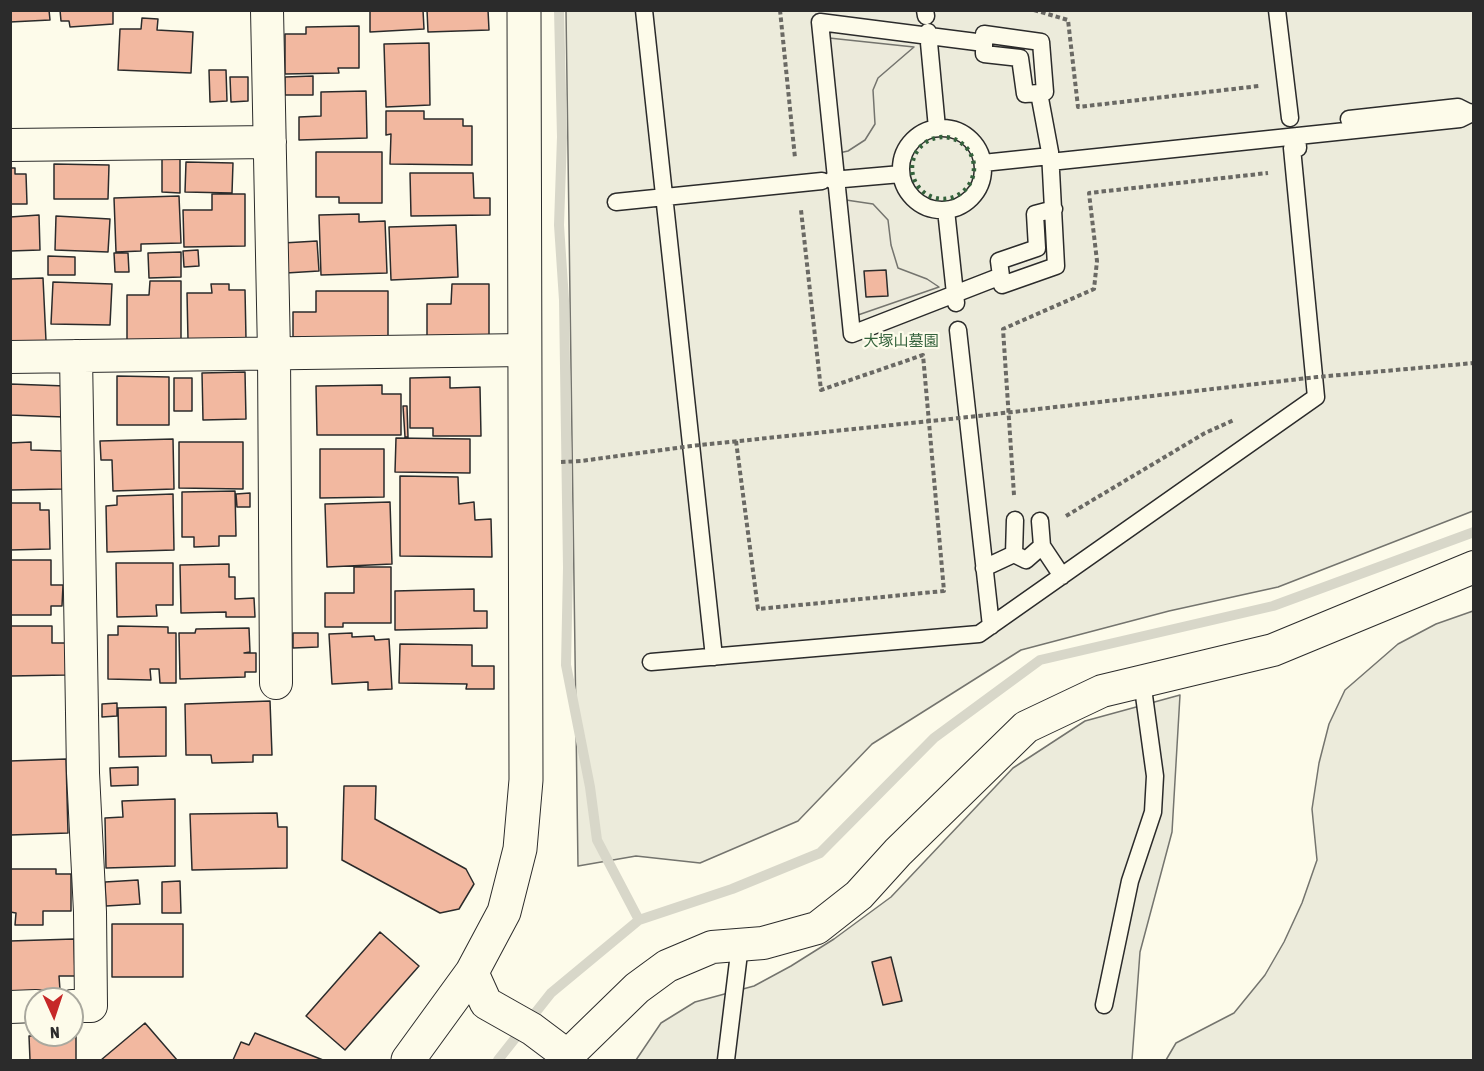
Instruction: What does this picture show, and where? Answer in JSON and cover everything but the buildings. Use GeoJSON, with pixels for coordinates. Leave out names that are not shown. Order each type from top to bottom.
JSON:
{"type":"FeatureCollection","features":[{"type":"Feature","properties":{"kind":"street"},"geometry":{"type":"LineString","coordinates":[[267,10],[274,353],[276,683]]}},
{"type":"Feature","properties":{"kind":"street"},"geometry":{"type":"LineString","coordinates":[[408,1060],[472,972],[504,912],[520,849],[526,780],[525,10]]}},
{"type":"Feature","properties":{"kind":"street"},"geometry":{"type":"LineString","coordinates":[[10,145],[270,142]]}},
{"type":"Feature","properties":{"kind":"street"},"geometry":{"type":"LineString","coordinates":[[10,357],[525,350]]}},
{"type":"Feature","properties":{"kind":"street"},"geometry":{"type":"LineString","coordinates":[[76,356],[83,772],[90,912],[91,1006],[84,1006]]}},
{"type":"Feature","properties":{"kind":"street"},"geometry":{"type":"LineString","coordinates":[[472,972],[486,1003],[532,1029],[566,1058],[637,988],[668,966],[712,948],[763,943],[817,928],[859,895],[898,852],[1026,727],[1102,691],[1273,650],[1473,567]]}},
{"type":"Feature","properties":{"kind":"lane"},"geometry":{"type":"LineString","coordinates":[[644,10],[714,657]]}},
{"type":"Feature","properties":{"kind":"lane"},"geometry":{"type":"LineString","coordinates":[[1277,10],[1290,118]]}},
{"type":"Feature","properties":{"kind":"lane"},"geometry":{"type":"LineString","coordinates":[[984,43],[927,24],[820,22],[830,181],[852,334],[956,299],[1001,276]]}},
{"type":"Feature","properties":{"kind":"lane"},"geometry":{"type":"LineString","coordinates":[[927,24],[937,128]]}},
{"type":"Feature","properties":{"kind":"lane"},"geometry":{"type":"LineString","coordinates":[[984,34],[1041,42],[1045,92],[1025,94],[1020,57],[984,54],[984,43],[984,34]]}},
{"type":"Feature","properties":{"kind":"lane"},"geometry":{"type":"LineString","coordinates":[[1039,93],[1050,157],[1053,209],[1056,266],[1002,285],[999,261],[1037,248],[1035,214],[1053,209]]}},
{"type":"Feature","properties":{"kind":"lane"},"geometry":{"type":"LineString","coordinates":[[983,163],[1379,122],[1460,118],[1472,112]]}},
{"type":"Feature","properties":{"kind":"lane"},"geometry":{"type":"LineString","coordinates":[[1206,140],[1297,136],[1379,122]]}},
{"type":"Feature","properties":{"kind":"lane"},"geometry":{"type":"LineString","coordinates":[[937,128],[955,129],[970,138],[981,153],[983,163],[981,186],[968,202],[946,210],[936,210],[921,205],[909,194],[901,174],[901,164],[906,148],[918,135],[937,128]]}},
{"type":"Feature","properties":{"kind":"lane"},"geometry":{"type":"LineString","coordinates":[[651,662],[979,634],[1316,397],[1292,148],[1298,148],[1297,136]]}},
{"type":"Feature","properties":{"kind":"lane"},"geometry":{"type":"LineString","coordinates":[[616,202],[901,174]]}},
{"type":"Feature","properties":{"kind":"lane"},"geometry":{"type":"LineString","coordinates":[[946,210],[956,299]]}},
{"type":"Feature","properties":{"kind":"lane"},"geometry":{"type":"LineString","coordinates":[[958,330],[991,626]]}},
{"type":"Feature","properties":{"kind":"lane"},"geometry":{"type":"LineString","coordinates":[[1014,554],[1015,520]]}},
{"type":"Feature","properties":{"kind":"lane"},"geometry":{"type":"LineString","coordinates":[[1040,521],[1042,546],[1062,576]]}},
{"type":"Feature","properties":{"kind":"lane"},"geometry":{"type":"LineString","coordinates":[[1014,554],[1026,560],[1042,546]]}},
{"type":"Feature","properties":{"kind":"lane"},"geometry":{"type":"LineString","coordinates":[[984,568],[1014,554]]}},
{"type":"Feature","properties":{"kind":"lane"},"geometry":{"type":"LineString","coordinates":[[1104,1005],[1130,881],[1154,812],[1155,776],[1142,681]]}},
{"type":"Feature","properties":{"kind":"lane"},"geometry":{"type":"LineString","coordinates":[[726,1060],[740,945]]}},
{"type":"Feature","properties":{"kind":"path"},"geometry":{"type":"LineString","coordinates":[[736,441],[758,609],[944,591],[923,355],[821,390],[780,10]]}},
{"type":"Feature","properties":{"kind":"path"},"geometry":{"type":"LineString","coordinates":[[1034,10],[1068,20],[1078,107],[1286,82]]}},
{"type":"Feature","properties":{"kind":"path"},"geometry":{"type":"LineString","coordinates":[[1015,520],[1003,329],[1094,289],[1097,261],[1089,194],[1294,170]]}},
{"type":"Feature","properties":{"kind":"path"},"geometry":{"type":"LineString","coordinates":[[561,462],[1281,381],[1473,363]]}},
{"type":"Feature","properties":{"kind":"path"},"geometry":{"type":"LineString","coordinates":[[1281,381],[1282,388]]}},
{"type":"Feature","properties":{"kind":"path"},"geometry":{"type":"LineString","coordinates":[[1040,521],[1062,518],[1205,433],[1234,419]]}},
{"type":"Feature","properties":{"kind":"green space","name":"大塚山墓園"},"geometry":{"type":"Polygon","coordinates":[[[566,11],[1473,11],[1473,511],[1278,587],[1169,611],[1021,650],[872,744],[798,821],[700,863],[636,856],[578,866],[566,11]]]}},
{"type":"Feature","properties":{"kind":"green space"},"geometry":{"type":"Polygon","coordinates":[[[1473,611],[1473,1060],[1166,1060],[1176,1043],[1234,1013],[1265,975],[1284,942],[1302,903],[1317,860],[1312,809],[1319,763],[1329,724],[1345,690],[1398,644],[1436,624],[1473,611]]]}},
{"type":"Feature","properties":{"kind":"green space"},"geometry":{"type":"Polygon","coordinates":[[[1180,695],[1172,832],[1140,952],[1132,1060],[636,1060],[661,1023],[695,1002],[754,986],[791,966],[834,939],[891,897],[1013,768],[1085,721],[1180,695]]]}},
{"type":"Feature","properties":{"kind":"shaded area"},"geometry":{"type":"Polygon","coordinates":[[[829,38],[914,47],[878,78],[873,90],[875,124],[865,140],[848,151],[839,153],[829,38]]]}},
{"type":"Feature","properties":{"kind":"shaded area"},"geometry":{"type":"Polygon","coordinates":[[[846,200],[873,204],[888,220],[891,245],[898,268],[927,279],[939,287],[858,315],[846,200]]]}},
{"type":"Feature","properties":{"kind":"waterway"},"geometry":{"type":"LineString","coordinates":[[559,10],[562,137],[559,225],[564,300],[568,568],[566,665],[590,787],[597,840],[639,920]]}},
{"type":"Feature","properties":{"kind":"waterway"},"geometry":{"type":"LineString","coordinates":[[498,1060],[551,993],[639,920],[732,889],[820,853],[934,738],[1040,660],[1273,606],[1474,532]]}},
{"type":"Feature","properties":{"kind":"hedge"},"geometry":{"type":"LineString","coordinates":[[943,137],[965,146],[974,168],[965,190],[943,199],[921,190],[912,168],[921,146],[943,137]]}}]}
